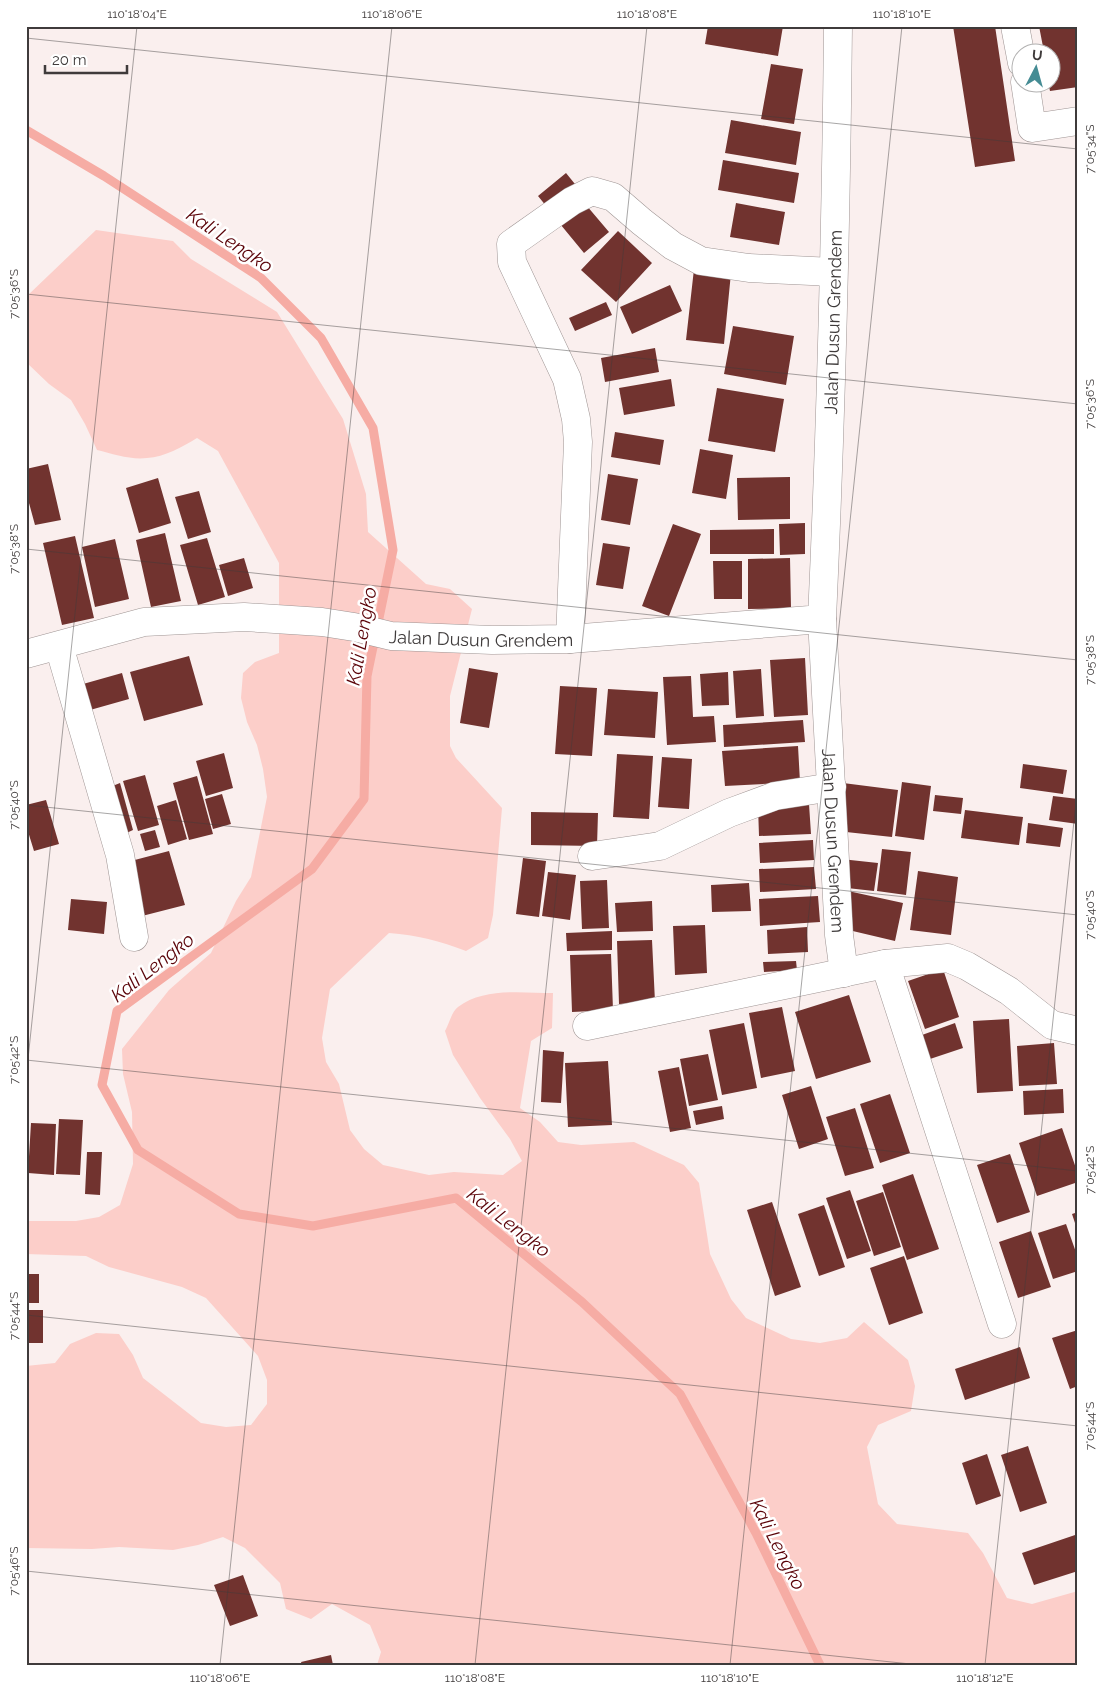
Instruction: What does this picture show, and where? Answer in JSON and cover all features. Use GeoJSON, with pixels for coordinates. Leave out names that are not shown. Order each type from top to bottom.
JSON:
{"type":"FeatureCollection","features":[{"type":"Feature","properties":{"kind":"street","name":"Jalan Dusun Grendem"},"geometry":{"type":"LineString","coordinates":[[838,26],[830,454],[822,619],[839,935],[844,973]]}},
{"type":"Feature","properties":{"kind":"street"},"geometry":{"type":"LineString","coordinates":[[1016,26],[1019,42]]}},
{"type":"Feature","properties":{"kind":"street"},"geometry":{"type":"LineString","coordinates":[[1027,92],[1032,128],[1078,121]]}},
{"type":"Feature","properties":{"kind":"street"},"geometry":{"type":"LineString","coordinates":[[570,639],[578,442],[576,419],[567,379],[512,262],[511,244],[572,201],[592,191],[613,197],[673,246],[701,261],[749,268],[833,272]]}},
{"type":"Feature","properties":{"kind":"street","name":"Jalan Dusun Grendem"},"geometry":{"type":"LineString","coordinates":[[26,654],[144,622],[244,617],[322,622],[391,636],[492,640],[570,639],[822,619]]}},
{"type":"Feature","properties":{"kind":"street"},"geometry":{"type":"LineString","coordinates":[[59,646],[120,855],[134,937]]}},
{"type":"Feature","properties":{"kind":"street"},"geometry":{"type":"LineString","coordinates":[[592,856],[660,846],[729,813],[776,796],[832,787]]}},
{"type":"Feature","properties":{"kind":"street"},"geometry":{"type":"LineString","coordinates":[[587,1026],[885,964],[948,958],[966,966],[1009,991],[1052,1025],[1078,1031]]}},
{"type":"Feature","properties":{"kind":"street"},"geometry":{"type":"LineString","coordinates":[[885,964],[1002,1324]]}},
{"type":"Feature","properties":{"kind":"shaded area"},"geometry":{"type":"Polygon","coordinates":[[[96,230],[173,241],[191,259],[277,312],[343,419],[366,494],[368,532],[426,584],[450,589],[472,609],[450,696],[450,746],[456,758],[502,808],[493,915],[488,938],[466,951],[428,939],[389,933],[330,989],[322,1038],[326,1062],[339,1084],[350,1130],[364,1149],[383,1165],[429,1175],[454,1172],[503,1175],[522,1161],[510,1139],[480,1098],[453,1055],[445,1031],[458,1007],[480,996],[504,992],[553,993],[552,1028],[531,1041],[520,1108],[540,1122],[558,1142],[581,1145],[634,1142],[684,1165],[699,1183],[710,1254],[731,1299],[746,1318],[791,1339],[820,1343],[847,1338],[864,1322],[908,1360],[915,1386],[911,1411],[878,1425],[867,1447],[878,1504],[897,1524],[968,1533],[983,1553],[1007,1598],[1032,1604],[1078,1591],[1078,1665],[377,1665],[381,1652],[370,1625],[332,1604],[311,1619],[286,1609],[280,1583],[245,1548],[223,1537],[173,1550],[119,1547],[92,1549],[26,1548],[26,1366],[55,1363],[70,1344],[96,1333],[119,1334],[133,1355],[143,1378],[201,1423],[226,1427],[251,1425],[267,1404],[267,1380],[258,1356],[206,1298],[182,1287],[109,1267],[86,1256],[26,1254],[26,1221],[76,1221],[99,1217],[120,1205],[133,1164],[132,1112],[123,1074],[122,1049],[169,990],[211,953],[236,901],[251,877],[267,797],[257,745],[247,722],[241,698],[243,673],[255,662],[279,653],[279,563],[218,451],[197,438],[173,451],[154,457],[128,457],[97,450],[71,400],[49,384],[26,362],[26,297],[96,230]]]}},
{"type":"Feature","properties":{"kind":"building"},"geometry":{"type":"Polygon","coordinates":[[[708,26],[783,26],[778,56],[705,44],[708,26]]]}},
{"type":"Feature","properties":{"kind":"building"},"geometry":{"type":"Polygon","coordinates":[[[953,26],[995,26],[1015,161],[975,167],[953,26]]]}},
{"type":"Feature","properties":{"kind":"building"},"geometry":{"type":"Polygon","coordinates":[[[1039,26],[1078,26],[1078,87],[1062,89],[1062,42],[1042,42],[1039,26]]]}},
{"type":"Feature","properties":{"kind":"building"},"geometry":{"type":"Polygon","coordinates":[[[771,64],[803,69],[794,124],[761,119],[771,64]]]}},
{"type":"Feature","properties":{"kind":"building"},"geometry":{"type":"Polygon","coordinates":[[[731,120],[801,132],[796,165],[725,153],[731,120]]]}},
{"type":"Feature","properties":{"kind":"building"},"geometry":{"type":"Polygon","coordinates":[[[723,160],[799,173],[794,203],[718,190],[723,160]]]}},
{"type":"Feature","properties":{"kind":"building"},"geometry":{"type":"Polygon","coordinates":[[[566,173],[579,189],[551,212],[538,196],[566,173]]]}},
{"type":"Feature","properties":{"kind":"building"},"geometry":{"type":"Polygon","coordinates":[[[581,199],[609,232],[584,253],[556,219],[581,199]]]}},
{"type":"Feature","properties":{"kind":"building"},"geometry":{"type":"Polygon","coordinates":[[[736,203],[785,212],[779,245],[730,237],[736,203]]]}},
{"type":"Feature","properties":{"kind":"building"},"geometry":{"type":"Polygon","coordinates":[[[618,231],[652,263],[616,302],[581,270],[618,231]]]}},
{"type":"Feature","properties":{"kind":"building"},"geometry":{"type":"Polygon","coordinates":[[[694,269],[731,273],[724,344],[686,340],[694,269]]]}},
{"type":"Feature","properties":{"kind":"building"},"geometry":{"type":"Polygon","coordinates":[[[670,285],[682,311],[632,334],[620,307],[670,285]]]}},
{"type":"Feature","properties":{"kind":"building"},"geometry":{"type":"Polygon","coordinates":[[[606,302],[612,315],[575,331],[569,318],[606,302]]]}},
{"type":"Feature","properties":{"kind":"building"},"geometry":{"type":"Polygon","coordinates":[[[733,326],[794,336],[786,385],[724,374],[733,326]]]}},
{"type":"Feature","properties":{"kind":"building"},"geometry":{"type":"Polygon","coordinates":[[[655,348],[659,372],[605,382],[601,358],[655,348]]]}},
{"type":"Feature","properties":{"kind":"building"},"geometry":{"type":"Polygon","coordinates":[[[671,379],[675,406],[624,415],[619,388],[671,379]]]}},
{"type":"Feature","properties":{"kind":"building"},"geometry":{"type":"Polygon","coordinates":[[[717,388],[784,399],[775,452],[708,441],[717,388]]]}},
{"type":"Feature","properties":{"kind":"building"},"geometry":{"type":"Polygon","coordinates":[[[615,432],[664,440],[660,465],[611,457],[615,432]]]}},
{"type":"Feature","properties":{"kind":"building"},"geometry":{"type":"Polygon","coordinates":[[[700,449],[733,455],[726,499],[692,493],[700,449]]]}},
{"type":"Feature","properties":{"kind":"building"},"geometry":{"type":"Polygon","coordinates":[[[48,464],[61,520],[35,525],[26,492],[26,469],[48,464]]]}},
{"type":"Feature","properties":{"kind":"building"},"geometry":{"type":"Polygon","coordinates":[[[608,474],[638,479],[630,525],[601,520],[608,474]]]}},
{"type":"Feature","properties":{"kind":"building"},"geometry":{"type":"Polygon","coordinates":[[[790,477],[790,519],[738,520],[737,478],[790,477]]]}},
{"type":"Feature","properties":{"kind":"building"},"geometry":{"type":"Polygon","coordinates":[[[158,478],[171,523],[139,533],[126,488],[158,478]]]}},
{"type":"Feature","properties":{"kind":"building"},"geometry":{"type":"Polygon","coordinates":[[[199,491],[211,532],[188,539],[175,497],[199,491]]]}},
{"type":"Feature","properties":{"kind":"building"},"geometry":{"type":"Polygon","coordinates":[[[805,523],[805,554],[780,555],[779,524],[805,523]]]}},
{"type":"Feature","properties":{"kind":"building"},"geometry":{"type":"Polygon","coordinates":[[[673,524],[701,534],[669,616],[642,606],[673,524]]]}},
{"type":"Feature","properties":{"kind":"building"},"geometry":{"type":"Polygon","coordinates":[[[774,529],[774,554],[710,554],[710,530],[774,529]]]}},
{"type":"Feature","properties":{"kind":"building"},"geometry":{"type":"Polygon","coordinates":[[[165,533],[181,601],[151,607],[136,540],[165,533]]]}},
{"type":"Feature","properties":{"kind":"building"},"geometry":{"type":"Polygon","coordinates":[[[75,536],[94,618],[62,625],[43,543],[75,536]]]}},
{"type":"Feature","properties":{"kind":"building"},"geometry":{"type":"Polygon","coordinates":[[[207,538],[225,597],[198,605],[180,545],[207,538]]]}},
{"type":"Feature","properties":{"kind":"building"},"geometry":{"type":"Polygon","coordinates":[[[115,539],[129,599],[95,607],[82,547],[115,539]]]}},
{"type":"Feature","properties":{"kind":"building"},"geometry":{"type":"Polygon","coordinates":[[[603,543],[630,547],[623,589],[596,585],[603,543]]]}},
{"type":"Feature","properties":{"kind":"building"},"geometry":{"type":"Polygon","coordinates":[[[244,558],[253,588],[228,596],[219,565],[244,558]]]}},
{"type":"Feature","properties":{"kind":"building"},"geometry":{"type":"Polygon","coordinates":[[[790,558],[791,608],[748,609],[748,559],[790,558]]]}},
{"type":"Feature","properties":{"kind":"building"},"geometry":{"type":"Polygon","coordinates":[[[713,561],[742,561],[742,599],[714,599],[713,561]]]}},
{"type":"Feature","properties":{"kind":"building"},"geometry":{"type":"Polygon","coordinates":[[[189,656],[203,705],[144,721],[130,672],[189,656]]]}},
{"type":"Feature","properties":{"kind":"building"},"geometry":{"type":"Polygon","coordinates":[[[805,658],[808,715],[774,717],[770,660],[805,658]]]}},
{"type":"Feature","properties":{"kind":"building"},"geometry":{"type":"Polygon","coordinates":[[[469,668],[498,673],[489,728],[460,723],[469,668]]]}},
{"type":"Feature","properties":{"kind":"building"},"geometry":{"type":"Polygon","coordinates":[[[761,669],[764,716],[736,718],[733,671],[761,669]]]}},
{"type":"Feature","properties":{"kind":"building"},"geometry":{"type":"Polygon","coordinates":[[[728,672],[729,705],[702,706],[700,674],[728,672]]]}},
{"type":"Feature","properties":{"kind":"building"},"geometry":{"type":"Polygon","coordinates":[[[122,673],[129,699],[83,712],[76,686],[122,673]]]}},
{"type":"Feature","properties":{"kind":"building"},"geometry":{"type":"Polygon","coordinates":[[[691,676],[693,717],[714,716],[716,742],[667,745],[663,677],[691,676]]]}},
{"type":"Feature","properties":{"kind":"building"},"geometry":{"type":"Polygon","coordinates":[[[560,686],[597,688],[592,756],[555,754],[560,686]]]}},
{"type":"Feature","properties":{"kind":"building"},"geometry":{"type":"Polygon","coordinates":[[[608,689],[658,692],[655,738],[604,735],[608,689]]]}},
{"type":"Feature","properties":{"kind":"building"},"geometry":{"type":"Polygon","coordinates":[[[803,720],[805,742],[724,747],[723,725],[803,720]]]}},
{"type":"Feature","properties":{"kind":"building"},"geometry":{"type":"Polygon","coordinates":[[[798,746],[800,782],[725,786],[722,751],[798,746]]]}},
{"type":"Feature","properties":{"kind":"building"},"geometry":{"type":"Polygon","coordinates":[[[224,753],[233,788],[206,796],[196,761],[224,753]]]}},
{"type":"Feature","properties":{"kind":"building"},"geometry":{"type":"Polygon","coordinates":[[[617,754],[653,756],[649,819],[613,817],[617,754]]]}},
{"type":"Feature","properties":{"kind":"building"},"geometry":{"type":"Polygon","coordinates":[[[662,757],[692,759],[689,809],[658,807],[662,757]]]}},
{"type":"Feature","properties":{"kind":"building"},"geometry":{"type":"Polygon","coordinates":[[[1023,764],[1067,770],[1063,794],[1020,788],[1023,764]]]}},
{"type":"Feature","properties":{"kind":"building"},"geometry":{"type":"Polygon","coordinates":[[[145,775],[159,825],[138,831],[123,781],[145,775]]]}},
{"type":"Feature","properties":{"kind":"building"},"geometry":{"type":"Polygon","coordinates":[[[197,776],[213,834],[189,840],[173,783],[197,776]]]}},
{"type":"Feature","properties":{"kind":"building"},"geometry":{"type":"Polygon","coordinates":[[[902,782],[931,786],[924,840],[895,836],[902,782]]]}},
{"type":"Feature","properties":{"kind":"building"},"geometry":{"type":"Polygon","coordinates":[[[120,783],[133,830],[120,836],[105,789],[120,783]]]}},
{"type":"Feature","properties":{"kind":"building"},"geometry":{"type":"Polygon","coordinates":[[[843,783],[898,790],[892,837],[837,831],[843,783]]]}},
{"type":"Feature","properties":{"kind":"building"},"geometry":{"type":"Polygon","coordinates":[[[222,794],[231,824],[213,829],[205,799],[222,794]]]}},
{"type":"Feature","properties":{"kind":"building"},"geometry":{"type":"Polygon","coordinates":[[[935,795],[963,798],[961,814],[933,811],[935,795]]]}},
{"type":"Feature","properties":{"kind":"building"},"geometry":{"type":"Polygon","coordinates":[[[1053,796],[1078,799],[1078,824],[1049,820],[1053,796]]]}},
{"type":"Feature","properties":{"kind":"building"},"geometry":{"type":"Polygon","coordinates":[[[46,800],[59,844],[34,851],[26,825],[26,805],[46,800]]]}},
{"type":"Feature","properties":{"kind":"building"},"geometry":{"type":"Polygon","coordinates":[[[176,800],[187,839],[168,845],[157,806],[176,800]]]}},
{"type":"Feature","properties":{"kind":"building"},"geometry":{"type":"Polygon","coordinates":[[[809,804],[811,834],[759,836],[758,806],[809,804]]]}},
{"type":"Feature","properties":{"kind":"building"},"geometry":{"type":"Polygon","coordinates":[[[965,810],[1023,817],[1019,845],[961,838],[965,810]]]}},
{"type":"Feature","properties":{"kind":"building"},"geometry":{"type":"Polygon","coordinates":[[[531,812],[598,813],[597,846],[531,845],[531,812]]]}},
{"type":"Feature","properties":{"kind":"building"},"geometry":{"type":"Polygon","coordinates":[[[1028,823],[1063,828],[1060,847],[1026,843],[1028,823]]]}},
{"type":"Feature","properties":{"kind":"building"},"geometry":{"type":"Polygon","coordinates":[[[155,830],[160,847],[145,851],[140,834],[155,830]]]}},
{"type":"Feature","properties":{"kind":"building"},"geometry":{"type":"Polygon","coordinates":[[[813,840],[814,860],[760,863],[759,843],[813,840]]]}},
{"type":"Feature","properties":{"kind":"building"},"geometry":{"type":"Polygon","coordinates":[[[882,849],[911,852],[906,895],[877,891],[882,849]]]}},
{"type":"Feature","properties":{"kind":"building"},"geometry":{"type":"Polygon","coordinates":[[[169,851],[185,905],[142,916],[127,862],[169,851]]]}},
{"type":"Feature","properties":{"kind":"building"},"geometry":{"type":"Polygon","coordinates":[[[523,858],[546,861],[539,917],[516,914],[523,858]]]}},
{"type":"Feature","properties":{"kind":"building"},"geometry":{"type":"Polygon","coordinates":[[[841,859],[878,863],[874,891],[838,887],[841,859]]]}},
{"type":"Feature","properties":{"kind":"building"},"geometry":{"type":"Polygon","coordinates":[[[814,867],[816,889],[760,892],[759,869],[814,867]]]}},
{"type":"Feature","properties":{"kind":"building"},"geometry":{"type":"Polygon","coordinates":[[[918,871],[958,877],[951,935],[910,930],[918,871]]]}},
{"type":"Feature","properties":{"kind":"building"},"geometry":{"type":"Polygon","coordinates":[[[548,872],[576,875],[570,920],[542,916],[548,872]]]}},
{"type":"Feature","properties":{"kind":"building"},"geometry":{"type":"Polygon","coordinates":[[[607,880],[609,928],[582,929],[580,881],[607,880]]]}},
{"type":"Feature","properties":{"kind":"building"},"geometry":{"type":"Polygon","coordinates":[[[749,883],[751,911],[712,912],[711,885],[749,883]]]}},
{"type":"Feature","properties":{"kind":"building"},"geometry":{"type":"Polygon","coordinates":[[[848,891],[903,903],[895,941],[840,928],[848,891]]]}},
{"type":"Feature","properties":{"kind":"building"},"geometry":{"type":"Polygon","coordinates":[[[818,896],[820,922],[760,926],[759,899],[818,896]]]}},
{"type":"Feature","properties":{"kind":"building"},"geometry":{"type":"Polygon","coordinates":[[[71,899],[107,902],[104,934],[68,930],[71,899]]]}},
{"type":"Feature","properties":{"kind":"building"},"geometry":{"type":"Polygon","coordinates":[[[652,901],[653,931],[617,932],[615,903],[652,901]]]}},
{"type":"Feature","properties":{"kind":"building"},"geometry":{"type":"Polygon","coordinates":[[[705,925],[707,973],[675,975],[673,926],[705,925]]]}},
{"type":"Feature","properties":{"kind":"building"},"geometry":{"type":"Polygon","coordinates":[[[1076,925],[1078,925],[1078,971],[1075,971],[1076,925]]]}},
{"type":"Feature","properties":{"kind":"building"},"geometry":{"type":"Polygon","coordinates":[[[807,927],[808,952],[768,954],[767,930],[807,927]]]}},
{"type":"Feature","properties":{"kind":"building"},"geometry":{"type":"Polygon","coordinates":[[[612,931],[612,950],[567,951],[566,933],[612,931]]]}},
{"type":"Feature","properties":{"kind":"building"},"geometry":{"type":"Polygon","coordinates":[[[652,940],[655,1002],[619,1004],[617,941],[652,940]]]}},
{"type":"Feature","properties":{"kind":"building"},"geometry":{"type":"Polygon","coordinates":[[[611,954],[613,1010],[572,1012],[570,955],[611,954]]]}},
{"type":"Feature","properties":{"kind":"building"},"geometry":{"type":"Polygon","coordinates":[[[796,961],[797,970],[764,972],[763,962],[796,961]]]}},
{"type":"Feature","properties":{"kind":"building"},"geometry":{"type":"Polygon","coordinates":[[[943,969],[959,1017],[925,1029],[908,981],[943,969]]]}},
{"type":"Feature","properties":{"kind":"building"},"geometry":{"type":"Polygon","coordinates":[[[849,995],[871,1062],[816,1079],[795,1012],[849,995]]]}},
{"type":"Feature","properties":{"kind":"building"},"geometry":{"type":"Polygon","coordinates":[[[782,1007],[795,1071],[761,1078],[749,1013],[782,1007]]]}},
{"type":"Feature","properties":{"kind":"building"},"geometry":{"type":"Polygon","coordinates":[[[1009,1019],[1013,1091],[977,1093],[973,1021],[1009,1019]]]}},
{"type":"Feature","properties":{"kind":"building"},"geometry":{"type":"Polygon","coordinates":[[[744,1023],[757,1088],[722,1095],[709,1030],[744,1023]]]}},
{"type":"Feature","properties":{"kind":"building"},"geometry":{"type":"Polygon","coordinates":[[[955,1023],[963,1048],[930,1059],[922,1035],[955,1023]]]}},
{"type":"Feature","properties":{"kind":"building"},"geometry":{"type":"Polygon","coordinates":[[[1054,1043],[1057,1084],[1019,1086],[1017,1046],[1054,1043]]]}},
{"type":"Feature","properties":{"kind":"building"},"geometry":{"type":"Polygon","coordinates":[[[543,1050],[564,1052],[561,1103],[541,1102],[543,1050]]]}},
{"type":"Feature","properties":{"kind":"building"},"geometry":{"type":"Polygon","coordinates":[[[708,1054],[718,1100],[689,1106],[680,1059],[708,1054]]]}},
{"type":"Feature","properties":{"kind":"building"},"geometry":{"type":"Polygon","coordinates":[[[608,1061],[612,1125],[568,1127],[565,1063],[608,1061]]]}},
{"type":"Feature","properties":{"kind":"building"},"geometry":{"type":"Polygon","coordinates":[[[679,1067],[691,1128],[670,1132],[658,1071],[679,1067]]]}},
{"type":"Feature","properties":{"kind":"building"},"geometry":{"type":"Polygon","coordinates":[[[811,1086],[828,1139],[799,1149],[782,1095],[811,1086]]]}},
{"type":"Feature","properties":{"kind":"building"},"geometry":{"type":"Polygon","coordinates":[[[1063,1089],[1064,1113],[1024,1115],[1023,1091],[1063,1089]]]}},
{"type":"Feature","properties":{"kind":"building"},"geometry":{"type":"Polygon","coordinates":[[[890,1094],[910,1153],[880,1163],[860,1104],[890,1094]]]}},
{"type":"Feature","properties":{"kind":"building"},"geometry":{"type":"Polygon","coordinates":[[[722,1106],[724,1119],[696,1125],[693,1111],[722,1106]]]}},
{"type":"Feature","properties":{"kind":"building"},"geometry":{"type":"Polygon","coordinates":[[[855,1108],[874,1168],[845,1176],[826,1117],[855,1108]]]}},
{"type":"Feature","properties":{"kind":"building"},"geometry":{"type":"Polygon","coordinates":[[[59,1119],[83,1120],[80,1175],[56,1174],[59,1119]]]}},
{"type":"Feature","properties":{"kind":"building"},"geometry":{"type":"Polygon","coordinates":[[[31,1123],[56,1124],[54,1175],[28,1173],[31,1123]]]}},
{"type":"Feature","properties":{"kind":"building"},"geometry":{"type":"Polygon","coordinates":[[[1062,1128],[1078,1174],[1078,1182],[1037,1196],[1019,1143],[1062,1128]]]}},
{"type":"Feature","properties":{"kind":"building"},"geometry":{"type":"Polygon","coordinates":[[[87,1152],[102,1152],[100,1195],[85,1194],[87,1152]]]}},
{"type":"Feature","properties":{"kind":"building"},"geometry":{"type":"Polygon","coordinates":[[[1010,1154],[1030,1212],[997,1223],[977,1165],[1010,1154]]]}},
{"type":"Feature","properties":{"kind":"building"},"geometry":{"type":"Polygon","coordinates":[[[913,1174],[939,1249],[907,1260],[882,1185],[913,1174]]]}},
{"type":"Feature","properties":{"kind":"building"},"geometry":{"type":"Polygon","coordinates":[[[850,1190],[871,1251],[847,1259],[826,1198],[850,1190]]]}},
{"type":"Feature","properties":{"kind":"building"},"geometry":{"type":"Polygon","coordinates":[[[883,1192],[901,1247],[874,1256],[856,1201],[883,1192]]]}},
{"type":"Feature","properties":{"kind":"building"},"geometry":{"type":"Polygon","coordinates":[[[772,1202],[801,1287],[775,1296],[747,1210],[772,1202]]]}},
{"type":"Feature","properties":{"kind":"building"},"geometry":{"type":"Polygon","coordinates":[[[824,1205],[845,1267],[819,1276],[798,1214],[824,1205]]]}},
{"type":"Feature","properties":{"kind":"building"},"geometry":{"type":"Polygon","coordinates":[[[1078,1212],[1078,1229],[1077,1229],[1072,1214],[1078,1212]]]}},
{"type":"Feature","properties":{"kind":"building"},"geometry":{"type":"Polygon","coordinates":[[[1066,1224],[1078,1258],[1078,1271],[1053,1279],[1038,1233],[1066,1224]]]}},
{"type":"Feature","properties":{"kind":"building"},"geometry":{"type":"Polygon","coordinates":[[[1031,1231],[1051,1287],[1018,1298],[999,1242],[1031,1231]]]}},
{"type":"Feature","properties":{"kind":"building"},"geometry":{"type":"Polygon","coordinates":[[[904,1256],[923,1313],[889,1325],[870,1268],[904,1256]]]}},
{"type":"Feature","properties":{"kind":"building"},"geometry":{"type":"Polygon","coordinates":[[[26,1274],[39,1274],[39,1303],[26,1303],[26,1274]]]}},
{"type":"Feature","properties":{"kind":"building"},"geometry":{"type":"Polygon","coordinates":[[[26,1310],[43,1310],[43,1343],[26,1343],[26,1310]]]}},
{"type":"Feature","properties":{"kind":"building"},"geometry":{"type":"Polygon","coordinates":[[[1078,1330],[1078,1386],[1070,1389],[1052,1338],[1078,1330]]]}},
{"type":"Feature","properties":{"kind":"building"},"geometry":{"type":"Polygon","coordinates":[[[1020,1347],[1030,1378],[965,1400],[955,1369],[1020,1347]]]}},
{"type":"Feature","properties":{"kind":"building"},"geometry":{"type":"Polygon","coordinates":[[[1028,1446],[1047,1503],[1020,1512],[1001,1455],[1028,1446]]]}},
{"type":"Feature","properties":{"kind":"building"},"geometry":{"type":"Polygon","coordinates":[[[987,1454],[1001,1496],[976,1505],[962,1463],[987,1454]]]}},
{"type":"Feature","properties":{"kind":"building"},"geometry":{"type":"Polygon","coordinates":[[[1078,1534],[1078,1571],[1034,1585],[1022,1553],[1078,1534]]]}},
{"type":"Feature","properties":{"kind":"building"},"geometry":{"type":"Polygon","coordinates":[[[243,1575],[258,1616],[230,1626],[214,1585],[243,1575]]]}},
{"type":"Feature","properties":{"kind":"building"},"geometry":{"type":"Polygon","coordinates":[[[331,1655],[333,1665],[302,1665],[301,1662],[331,1655]]]}},
{"type":"Feature","properties":{"kind":"waterway","name":"Kali Lengko"},"geometry":{"type":"LineString","coordinates":[[26,130],[104,176],[261,278],[321,338],[373,428],[393,550],[367,676],[364,799],[312,869],[117,1011],[102,1085],[138,1150],[239,1214],[313,1226],[456,1198],[582,1302],[680,1394],[756,1533],[820,1665]]}}]}
